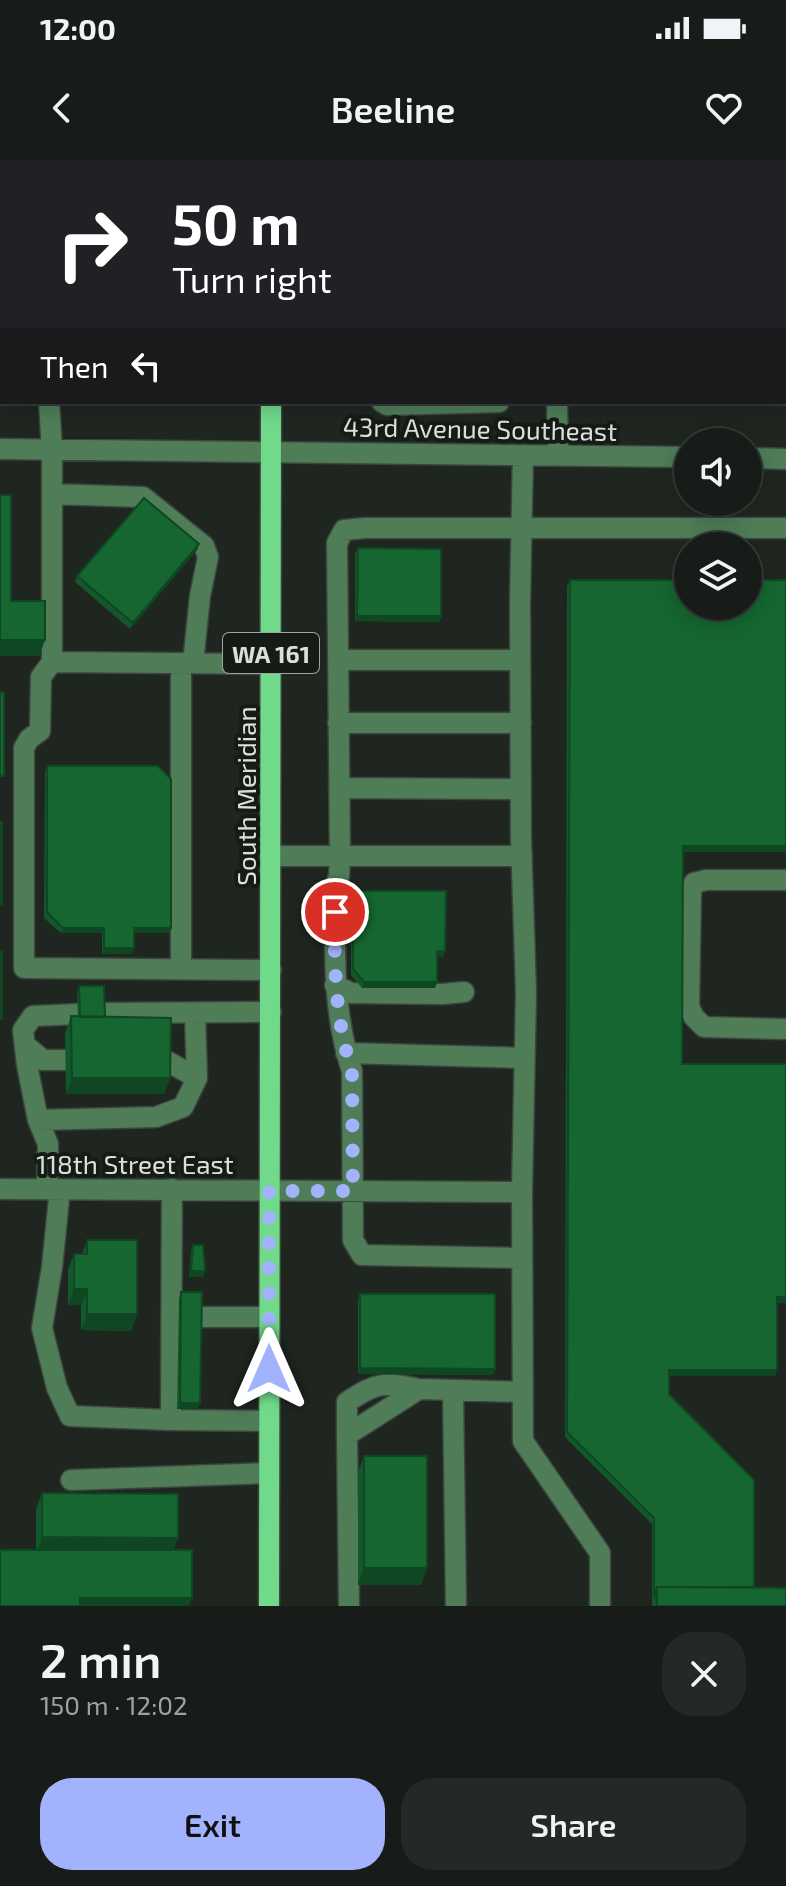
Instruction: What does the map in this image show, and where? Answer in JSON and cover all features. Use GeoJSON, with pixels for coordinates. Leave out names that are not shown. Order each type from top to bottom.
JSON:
{"type":"FeatureCollection","features":[{"type":"Feature","properties":{"kind":"main road","name":"South Meridian"},"geometry":{"type":"LineString","coordinates":[[269,1191],[271,404]]}},
{"type":"Feature","properties":{"kind":"main road","name":"WA 161"},"geometry":{"type":"LineString","coordinates":[[269,1191],[269,1606]]}},
{"type":"Feature","properties":{"kind":"street"},"geometry":{"type":"LineString","coordinates":[[49,404],[52,662],[41,677],[40,731],[29,739],[24,748],[24,968],[271,970]]}},
{"type":"Feature","properties":{"kind":"street"},"geometry":{"type":"LineString","coordinates":[[385,404],[424,404]]}},
{"type":"Feature","properties":{"kind":"street"},"geometry":{"type":"LineString","coordinates":[[557,404],[558,455]]}},
{"type":"Feature","properties":{"kind":"street","name":"43rd Avenue Southeast"},"geometry":{"type":"LineString","coordinates":[[0,449],[674,457]]}},
{"type":"Feature","properties":{"kind":"street"},"geometry":{"type":"LineString","coordinates":[[523,455],[520,660],[526,992],[522,1192],[523,1441],[600,1553],[600,1606]]}},
{"type":"Feature","properties":{"kind":"street"},"geometry":{"type":"LineString","coordinates":[[762,458],[786,459]]}},
{"type":"Feature","properties":{"kind":"street"},"geometry":{"type":"LineString","coordinates":[[52,494],[143,497],[204,546],[208,557],[187,663],[181,968]]}},
{"type":"Feature","properties":{"kind":"street"},"geometry":{"type":"LineString","coordinates":[[522,1258],[362,1255],[353,1240],[352,1071],[335,985],[335,887],[340,856],[337,543],[344,530],[365,528],[786,528]]}},
{"type":"Feature","properties":{"kind":"street"},"geometry":{"type":"LineString","coordinates":[[338,660],[520,660]]}},
{"type":"Feature","properties":{"kind":"street"},"geometry":{"type":"LineString","coordinates":[[52,662],[271,664]]}},
{"type":"Feature","properties":{"kind":"street"},"geometry":{"type":"LineString","coordinates":[[338,723],[521,723]]}},
{"type":"Feature","properties":{"kind":"street"},"geometry":{"type":"LineString","coordinates":[[339,788],[521,789]]}},
{"type":"Feature","properties":{"kind":"street"},"geometry":{"type":"LineString","coordinates":[[272,856],[522,856]]}},
{"type":"Feature","properties":{"kind":"street"},"geometry":{"type":"LineString","coordinates":[[786,880],[706,880],[694,883],[691,892],[689,1007],[704,1027],[786,1029]]}},
{"type":"Feature","properties":{"kind":"street"},"geometry":{"type":"LineString","coordinates":[[335,985],[351,993],[464,992]]}},
{"type":"Feature","properties":{"kind":"street"},"geometry":{"type":"LineString","coordinates":[[102,1013],[271,1012]]}},
{"type":"Feature","properties":{"kind":"street"},"geometry":{"type":"LineString","coordinates":[[38,1120],[156,1117],[183,1107],[197,1078],[195,1013]]}},
{"type":"Feature","properties":{"kind":"street"},"geometry":{"type":"LineString","coordinates":[[78,1014],[33,1016],[23,1030],[38,1120],[48,1144],[54,1189],[52,1267],[42,1328],[57,1388],[70,1416],[269,1421]]}},
{"type":"Feature","properties":{"kind":"street"},"geometry":{"type":"LineString","coordinates":[[25,1045],[43,1060],[66,1060]]}},
{"type":"Feature","properties":{"kind":"street"},"geometry":{"type":"LineString","coordinates":[[346,1053],[524,1058]]}},
{"type":"Feature","properties":{"kind":"street"},"geometry":{"type":"LineString","coordinates":[[165,1060],[197,1078]]}},
{"type":"Feature","properties":{"kind":"street","name":"118th Street East"},"geometry":{"type":"LineString","coordinates":[[0,1189],[522,1192]]}},
{"type":"Feature","properties":{"kind":"street"},"geometry":{"type":"LineString","coordinates":[[171,1420],[172,1189]]}},
{"type":"Feature","properties":{"kind":"street"},"geometry":{"type":"LineString","coordinates":[[171,1317],[269,1317]]}},
{"type":"Feature","properties":{"kind":"street"},"geometry":{"type":"LineString","coordinates":[[349,1605],[347,1402],[371,1386],[394,1384],[453,1392],[523,1392]]}},
{"type":"Feature","properties":{"kind":"street"},"geometry":{"type":"LineString","coordinates":[[347,1435],[419,1389]]}},
{"type":"Feature","properties":{"kind":"street"},"geometry":{"type":"LineString","coordinates":[[453,1392],[456,1605]]}},
{"type":"Feature","properties":{"kind":"street"},"geometry":{"type":"LineString","coordinates":[[71,1480],[269,1473]]}},
{"type":"Feature","properties":{"kind":"building"},"geometry":{"type":"Polygon","coordinates":[[[0,495],[11,495],[11,601],[45,601],[45,640],[0,640],[0,495]]]}},
{"type":"Feature","properties":{"kind":"building"},"geometry":{"type":"Polygon","coordinates":[[[144,498],[199,544],[133,623],[77,576],[144,498]]]}},
{"type":"Feature","properties":{"kind":"building"},"geometry":{"type":"Polygon","coordinates":[[[358,548],[441,549],[441,616],[357,616],[358,548]]]}},
{"type":"Feature","properties":{"kind":"building"},"geometry":{"type":"Polygon","coordinates":[[[570,580],[674,580],[674,620],[762,620],[762,580],[786,580],[786,846],[683,846],[682,1064],[786,1064],[786,1297],[777,1297],[777,1370],[669,1370],[669,1394],[754,1480],[754,1587],[657,1587],[654,1598],[654,1518],[567,1432],[570,580]]]}},
{"type":"Feature","properties":{"kind":"building"},"geometry":{"type":"Polygon","coordinates":[[[0,692],[4,692],[4,776],[0,776],[0,692]]]}},
{"type":"Feature","properties":{"kind":"building"},"geometry":{"type":"Polygon","coordinates":[[[47,766],[158,766],[171,779],[171,928],[134,928],[134,948],[104,948],[104,928],[63,928],[47,912],[47,766]]]}},
{"type":"Feature","properties":{"kind":"building"},"geometry":{"type":"Polygon","coordinates":[[[2,822],[2,905],[0,905],[2,822]]]}},
{"type":"Feature","properties":{"kind":"building"},"geometry":{"type":"Polygon","coordinates":[[[353,891],[446,891],[445,951],[437,951],[437,982],[364,982],[353,969],[353,891]]]}},
{"type":"Feature","properties":{"kind":"building"},"geometry":{"type":"Polygon","coordinates":[[[2,951],[2,1019],[0,1019],[2,951]]]}},
{"type":"Feature","properties":{"kind":"building"},"geometry":{"type":"Polygon","coordinates":[[[79,986],[104,986],[105,1017],[80,1017],[79,986]]]}},
{"type":"Feature","properties":{"kind":"building"},"geometry":{"type":"Polygon","coordinates":[[[71,1016],[171,1018],[170,1078],[72,1078],[71,1016]]]}},
{"type":"Feature","properties":{"kind":"building"},"geometry":{"type":"Polygon","coordinates":[[[87,1240],[137,1240],[137,1314],[87,1314],[87,1289],[74,1289],[74,1254],[87,1254],[87,1240]]]}},
{"type":"Feature","properties":{"kind":"building"},"geometry":{"type":"Polygon","coordinates":[[[193,1245],[203,1245],[205,1271],[191,1271],[193,1245]]]}},
{"type":"Feature","properties":{"kind":"building"},"geometry":{"type":"Polygon","coordinates":[[[181,1292],[202,1292],[200,1403],[180,1403],[181,1292]]]}},
{"type":"Feature","properties":{"kind":"building"},"geometry":{"type":"Polygon","coordinates":[[[360,1294],[495,1294],[495,1369],[360,1368],[360,1294]]]}},
{"type":"Feature","properties":{"kind":"building"},"geometry":{"type":"Polygon","coordinates":[[[364,1456],[427,1456],[427,1568],[364,1568],[364,1456]]]}},
{"type":"Feature","properties":{"kind":"building"},"geometry":{"type":"Polygon","coordinates":[[[42,1493],[178,1494],[178,1538],[42,1537],[42,1493]]]}},
{"type":"Feature","properties":{"kind":"building"},"geometry":{"type":"Polygon","coordinates":[[[0,1550],[192,1550],[192,1598],[80,1598],[80,1606],[0,1606],[0,1550]]]}},
{"type":"Feature","properties":{"kind":"building"},"geometry":{"type":"Polygon","coordinates":[[[657,1587],[786,1588],[786,1606],[657,1606],[657,1587]]]}},
{"type":"Feature","properties":{"kind":"route"},"geometry":{"type":"LineString","coordinates":[[269,1369],[269,1191],[353,1191],[352,1071],[335,985],[335,912]]}}]}
